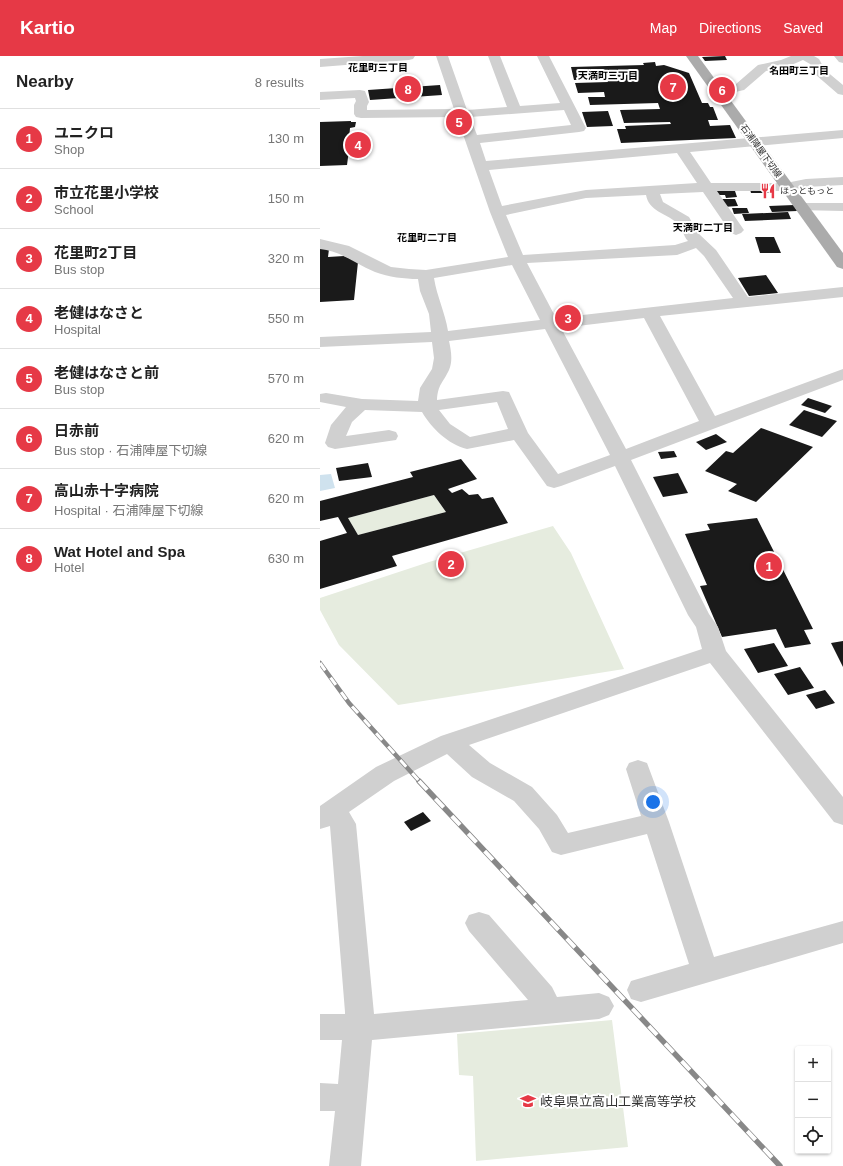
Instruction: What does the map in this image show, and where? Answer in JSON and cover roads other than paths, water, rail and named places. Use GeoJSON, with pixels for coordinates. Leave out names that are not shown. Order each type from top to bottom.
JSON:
{"type":"FeatureCollection","features":[{"type":"Feature","properties":{"kind":"main road","name":"石浦陣屋下切線"},"geometry":{"type":"LineString","coordinates":[[692,56],[786,187],[843,263]]}},
{"type":"Feature","properties":{"kind":"street"},"geometry":{"type":"LineString","coordinates":[[320,63],[348,58],[409,56]]}},
{"type":"Feature","properties":{"kind":"street"},"geometry":{"type":"LineString","coordinates":[[442,56],[497,212],[518,261],[621,458],[699,615],[707,627],[715,653],[843,815]]}},
{"type":"Feature","properties":{"kind":"street"},"geometry":{"type":"LineString","coordinates":[[494,56],[515,110]]}},
{"type":"Feature","properties":{"kind":"street"},"geometry":{"type":"LineString","coordinates":[[472,140],[579,128],[543,56]]}},
{"type":"Feature","properties":{"kind":"street"},"geometry":{"type":"LineString","coordinates":[[718,92],[740,87],[762,68],[785,63],[802,56]]}},
{"type":"Feature","properties":{"kind":"street"},"geometry":{"type":"LineString","coordinates":[[806,56],[815,62],[820,72],[843,91]]}},
{"type":"Feature","properties":{"kind":"street"},"geometry":{"type":"LineString","coordinates":[[840,56],[843,59]]}},
{"type":"Feature","properties":{"kind":"street"},"geometry":{"type":"LineString","coordinates":[[320,96],[360,94],[363,102],[360,106],[361,114],[462,113],[568,106]]}},
{"type":"Feature","properties":{"kind":"street"},"geometry":{"type":"LineString","coordinates":[[481,166],[754,141],[838,138]]}},
{"type":"Feature","properties":{"kind":"street"},"geometry":{"type":"LineString","coordinates":[[682,148],[736,230]]}},
{"type":"Feature","properties":{"kind":"street"},"geometry":{"type":"LineString","coordinates":[[497,212],[586,194],[707,187],[786,187],[806,183],[843,181]]}},
{"type":"Feature","properties":{"kind":"street"},"geometry":{"type":"LineString","coordinates":[[652,190],[656,203],[684,220],[691,235],[710,253],[744,302]]}},
{"type":"Feature","properties":{"kind":"street"},"geometry":{"type":"LineString","coordinates":[[802,207],[843,207]]}},
{"type":"Feature","properties":{"kind":"street"},"geometry":{"type":"LineString","coordinates":[[320,244],[337,246],[347,250],[352,255],[389,271],[426,275],[461,268],[532,258],[677,250],[703,246]]}},
{"type":"Feature","properties":{"kind":"street"},"geometry":{"type":"LineString","coordinates":[[425,406],[428,400],[429,388],[441,369],[443,358],[435,305],[432,304],[426,275]]}},
{"type":"Feature","properties":{"kind":"street"},"geometry":{"type":"LineString","coordinates":[[320,342],[440,337],[649,312],[843,292]]}},
{"type":"Feature","properties":{"kind":"street"},"geometry":{"type":"LineString","coordinates":[[649,312],[710,424]]}},
{"type":"Feature","properties":{"kind":"street"},"geometry":{"type":"LineString","coordinates":[[326,398],[362,404],[425,406],[504,396],[519,433],[554,482],[843,374]]}},
{"type":"Feature","properties":{"kind":"street"},"geometry":{"type":"LineString","coordinates":[[362,404],[352,411],[340,426],[335,443],[389,436]]}},
{"type":"Feature","properties":{"kind":"street"},"geometry":{"type":"LineString","coordinates":[[425,406],[442,428],[467,443],[519,433]]}},
{"type":"Feature","properties":{"kind":"street"},"geometry":{"type":"LineString","coordinates":[[345,1166],[360,1012],[343,824],[325,814],[385,774],[450,742],[715,653]]}},
{"type":"Feature","properties":{"kind":"street"},"geometry":{"type":"LineString","coordinates":[[450,742],[480,770],[523,794],[548,822],[562,845],[656,822]]}},
{"type":"Feature","properties":{"kind":"street"},"geometry":{"type":"LineString","coordinates":[[638,769],[705,971]]}},
{"type":"Feature","properties":{"kind":"street"},"geometry":{"type":"LineString","coordinates":[[479,923],[542,996],[544,1011]]}},
{"type":"Feature","properties":{"kind":"street"},"geometry":{"type":"LineString","coordinates":[[641,990],[843,932]]}},
{"type":"Feature","properties":{"kind":"street"},"geometry":{"type":"LineString","coordinates":[[320,1027],[358,1027],[599,1006]]}},
{"type":"Feature","properties":{"kind":"street"},"geometry":{"type":"LineString","coordinates":[[320,1097],[352,1098]]}},
{"type":"Feature","properties":{"kind":"water"},"geometry":{"type":"Polygon","coordinates":[[[331,474],[335,488],[320,491],[320,475],[331,474]]]}},
{"type":"Feature","properties":{"kind":"railway"},"geometry":{"type":"LineString","coordinates":[[320,663],[349,703],[420,782]]}},
{"type":"Feature","properties":{"kind":"railway"},"geometry":{"type":"LineString","coordinates":[[419,781],[780,1166]]}},
{"type":"Feature","properties":{"kind":"place","name":"高山赤十字病院"},"geometry":{"type":"Point","coordinates":[673,87]}},
{"type":"Feature","properties":{"kind":"place","name":"Wat Hotel and Spa"},"geometry":{"type":"Point","coordinates":[408,89]}},
{"type":"Feature","properties":{"kind":"place","name":"日赤前"},"geometry":{"type":"Point","coordinates":[722,90]}},
{"type":"Feature","properties":{"kind":"place","name":"老健はなさと前"},"geometry":{"type":"Point","coordinates":[459,122]}},
{"type":"Feature","properties":{"kind":"place","name":"老健はなさと"},"geometry":{"type":"Point","coordinates":[358,145]}},
{"type":"Feature","properties":{"kind":"place","name":"ほっともっと"},"geometry":{"type":"Point","coordinates":[768,191]}},
{"type":"Feature","properties":{"kind":"place","name":"花里町2丁目"},"geometry":{"type":"Point","coordinates":[568,318]}},
{"type":"Feature","properties":{"kind":"place","name":"市立花里小学校"},"geometry":{"type":"Point","coordinates":[451,564]}},
{"type":"Feature","properties":{"kind":"place","name":"ユニクロ"},"geometry":{"type":"Point","coordinates":[769,566]}},
{"type":"Feature","properties":{"kind":"place","name":"岐阜県立高山工業高等学校"},"geometry":{"type":"Point","coordinates":[528,1101]}},
{"type":"Feature","properties":{"kind":"district","name":"花里町三丁目"},"geometry":{"type":"Point","coordinates":[378,67]}},
{"type":"Feature","properties":{"kind":"district","name":"名田町三丁目"},"geometry":{"type":"Point","coordinates":[799,70]}},
{"type":"Feature","properties":{"kind":"district","name":"天満町三丁目"},"geometry":{"type":"Point","coordinates":[608,75]}},
{"type":"Feature","properties":{"kind":"district","name":"天満町二丁目"},"geometry":{"type":"Point","coordinates":[703,227]}},
{"type":"Feature","properties":{"kind":"district","name":"花里町二丁目"},"geometry":{"type":"Point","coordinates":[427,237]}}]}
